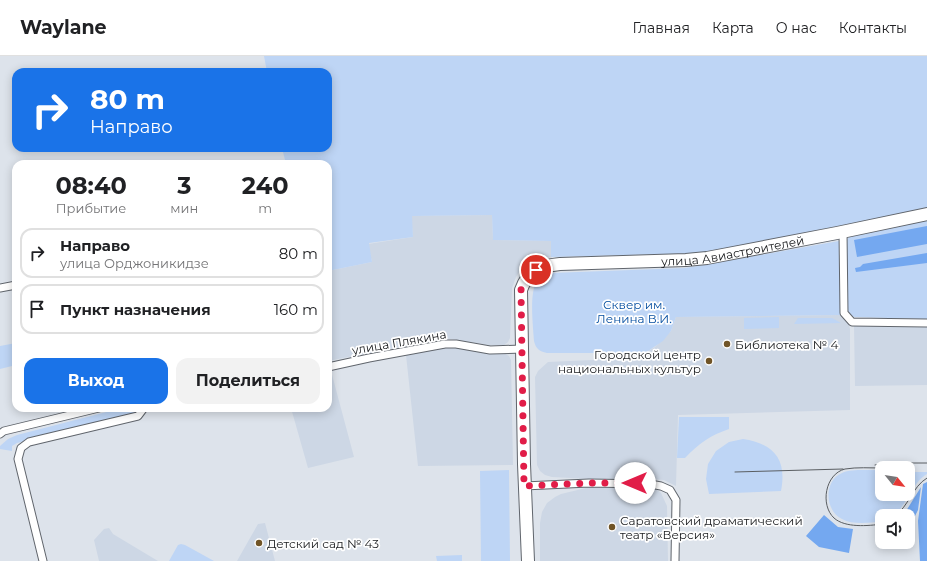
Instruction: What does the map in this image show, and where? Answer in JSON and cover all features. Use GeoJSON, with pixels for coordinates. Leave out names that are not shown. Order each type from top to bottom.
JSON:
{"type":"FeatureCollection","features":[{"type":"Feature","properties":{"kind":"main road","name":"улица Авиастроителей"},"geometry":{"type":"LineString","coordinates":[[522,349],[521,290],[524,282],[530,275],[536,270],[548,265],[707,258],[927,214]]}},
{"type":"Feature","properties":{"kind":"main road"},"geometry":{"type":"LineString","coordinates":[[522,349],[524,486],[528,561]]}},
{"type":"Feature","properties":{"kind":"street"},"geometry":{"type":"LineString","coordinates":[[843,232],[844,314],[852,322],[927,323]]}},
{"type":"Feature","properties":{"kind":"street"},"geometry":{"type":"LineString","coordinates":[[0,288],[12,286]]}},
{"type":"Feature","properties":{"kind":"street","name":"улица Плякина"},"geometry":{"type":"LineString","coordinates":[[332,366],[445,344],[456,344],[490,350],[522,349]]}},
{"type":"Feature","properties":{"kind":"street"},"geometry":{"type":"LineString","coordinates":[[0,434],[4,431],[82,412]]}},
{"type":"Feature","properties":{"kind":"street"},"geometry":{"type":"LineString","coordinates":[[43,561],[18,459],[20,448],[29,442],[138,416],[141,412]]}},
{"type":"Feature","properties":{"kind":"street"},"geometry":{"type":"LineString","coordinates":[[524,486],[590,483],[650,484],[666,488],[670,490],[676,500],[675,561]]}},
{"type":"Feature","properties":{"kind":"shaded area"},"geometry":{"type":"Polygon","coordinates":[[[492,215],[493,240],[552,241],[551,257],[531,261],[523,266],[516,277],[512,288],[510,338],[504,345],[489,345],[444,338],[332,360],[332,270],[372,262],[368,244],[413,237],[411,216],[492,215]]]}},
{"type":"Feature","properties":{"kind":"shaded area"},"geometry":{"type":"Polygon","coordinates":[[[927,226],[927,244],[857,257],[854,240],[927,226]]]}},
{"type":"Feature","properties":{"kind":"shaded area"},"geometry":{"type":"Polygon","coordinates":[[[927,253],[927,263],[856,272],[855,268],[860,267],[863,264],[927,253]]]}},
{"type":"Feature","properties":{"kind":"shaded area"},"geometry":{"type":"Polygon","coordinates":[[[842,315],[850,329],[850,410],[678,415],[676,486],[664,480],[651,479],[589,479],[552,477],[545,475],[540,471],[537,465],[535,377],[538,371],[548,362],[637,358],[642,360],[645,353],[655,347],[671,331],[676,317],[842,315]]]}},
{"type":"Feature","properties":{"kind":"shaded area"},"geometry":{"type":"Polygon","coordinates":[[[854,325],[927,327],[927,385],[855,386],[854,325]]]}},
{"type":"Feature","properties":{"kind":"shaded area"},"geometry":{"type":"Polygon","coordinates":[[[445,348],[465,348],[490,354],[504,353],[509,356],[511,360],[513,465],[418,466],[406,355],[445,348]]]}},
{"type":"Feature","properties":{"kind":"shaded area"},"geometry":{"type":"Polygon","coordinates":[[[332,375],[354,457],[308,468],[292,412],[332,412],[332,375]]]}},
{"type":"Feature","properties":{"kind":"shaded area"},"geometry":{"type":"Polygon","coordinates":[[[927,482],[927,561],[920,561],[918,521],[923,484],[927,482]]]}},
{"type":"Feature","properties":{"kind":"shaded area"},"geometry":{"type":"Polygon","coordinates":[[[590,487],[648,487],[656,489],[661,493],[667,506],[668,561],[540,561],[540,523],[542,512],[547,503],[561,494],[590,487]]]}},
{"type":"Feature","properties":{"kind":"shaded area"},"geometry":{"type":"Polygon","coordinates":[[[921,487],[918,510],[915,516],[915,509],[907,509],[912,501],[915,501],[915,497],[921,487]]]}},
{"type":"Feature","properties":{"kind":"shaded area"},"geometry":{"type":"Polygon","coordinates":[[[824,515],[838,527],[853,529],[849,553],[819,547],[806,536],[824,515]]]}},
{"type":"Feature","properties":{"kind":"shaded area","name":"Детский сад № 43"},"geometry":{"type":"Polygon","coordinates":[[[265,523],[275,561],[237,561],[258,524],[265,523]]]}},
{"type":"Feature","properties":{"kind":"shaded area"},"geometry":{"type":"Polygon","coordinates":[[[109,528],[113,534],[158,561],[99,561],[94,540],[104,529],[109,528]]]}},
{"type":"Feature","properties":{"kind":"green space"},"geometry":{"type":"Polygon","coordinates":[[[264,56],[927,56],[927,208],[705,253],[551,257],[551,241],[493,240],[492,215],[412,216],[413,237],[369,243],[372,262],[332,270],[332,160],[285,160],[283,152],[332,152],[332,68],[266,68],[264,56]]]}},
{"type":"Feature","properties":{"kind":"green space"},"geometry":{"type":"Polygon","coordinates":[[[927,219],[927,319],[854,317],[850,314],[847,309],[845,245],[848,238],[853,234],[927,219]]]}},
{"type":"Feature","properties":{"kind":"green space","name":"Сквер им. Ленина В.И."},"geometry":{"type":"Polygon","coordinates":[[[839,241],[842,315],[676,317],[671,331],[663,341],[645,353],[547,353],[538,349],[534,341],[532,310],[533,293],[537,281],[551,273],[685,268],[839,241]]]}},
{"type":"Feature","properties":{"kind":"green space"},"geometry":{"type":"Polygon","coordinates":[[[779,317],[779,328],[744,329],[744,318],[779,317]]]}},
{"type":"Feature","properties":{"kind":"green space"},"geometry":{"type":"Polygon","coordinates":[[[798,318],[832,318],[841,323],[794,324],[798,318]]]}},
{"type":"Feature","properties":{"kind":"green space"},"geometry":{"type":"Polygon","coordinates":[[[12,344],[12,366],[0,369],[0,346],[12,344]]]}},
{"type":"Feature","properties":{"kind":"green space"},"geometry":{"type":"Polygon","coordinates":[[[106,412],[137,412],[17,443],[12,446],[12,451],[0,449],[0,446],[8,439],[17,435],[106,412]]]}},
{"type":"Feature","properties":{"kind":"green space"},"geometry":{"type":"Polygon","coordinates":[[[679,417],[729,417],[729,429],[705,440],[685,458],[677,458],[679,417]]]}},
{"type":"Feature","properties":{"kind":"green space"},"geometry":{"type":"Polygon","coordinates":[[[743,439],[754,441],[763,445],[771,449],[776,455],[782,470],[781,491],[709,494],[706,479],[708,464],[716,451],[729,442],[743,439]]]}},
{"type":"Feature","properties":{"kind":"green space"},"geometry":{"type":"Polygon","coordinates":[[[509,470],[510,561],[481,561],[480,471],[509,470]]]}},
{"type":"Feature","properties":{"kind":"green space"},"geometry":{"type":"Polygon","coordinates":[[[875,470],[875,501],[905,501],[900,509],[875,509],[875,522],[856,523],[842,519],[832,510],[828,496],[829,489],[836,477],[849,471],[875,470]]]}},
{"type":"Feature","properties":{"kind":"green space"},"geometry":{"type":"Polygon","coordinates":[[[915,472],[927,472],[927,474],[915,486],[915,472]]]}},
{"type":"Feature","properties":{"kind":"green space"},"geometry":{"type":"Polygon","coordinates":[[[181,544],[214,561],[169,561],[178,545],[181,544]]]}},
{"type":"Feature","properties":{"kind":"green space"},"geometry":{"type":"Polygon","coordinates":[[[462,555],[462,561],[437,561],[436,556],[462,555]]]}},
{"type":"Feature","properties":{"kind":"tram line"},"geometry":{"type":"LineString","coordinates":[[915,463],[927,463]]}},
{"type":"Feature","properties":{"kind":"tram line"},"geometry":{"type":"LineString","coordinates":[[875,468],[850,468],[838,472],[829,483],[826,498],[827,506],[830,512],[834,518],[839,521],[857,526],[875,525]]}},
{"type":"Feature","properties":{"kind":"tram line"},"geometry":{"type":"LineString","coordinates":[[735,472],[843,469]]}},
{"type":"Feature","properties":{"kind":"tram line"},"geometry":{"type":"LineString","coordinates":[[902,509],[918,486],[927,478]]}},
{"type":"Feature","properties":{"kind":"place","name":"Библиотека № 4"},"geometry":{"type":"Point","coordinates":[727,344]}},
{"type":"Feature","properties":{"kind":"place","name":"Городской центр национальных культур"},"geometry":{"type":"Point","coordinates":[709,361]}},
{"type":"Feature","properties":{"kind":"place","name":"Саратовский драматический театр «Версия»"},"geometry":{"type":"Point","coordinates":[612,527]}},
{"type":"Feature","properties":{"kind":"place","name":"Детский сад № 43"},"geometry":{"type":"Point","coordinates":[259,543]}},
{"type":"Feature","properties":{"kind":"route"},"geometry":{"type":"LineString","coordinates":[[536,270],[524,282],[521,290],[524,486],[590,483],[635,483]]}}]}
